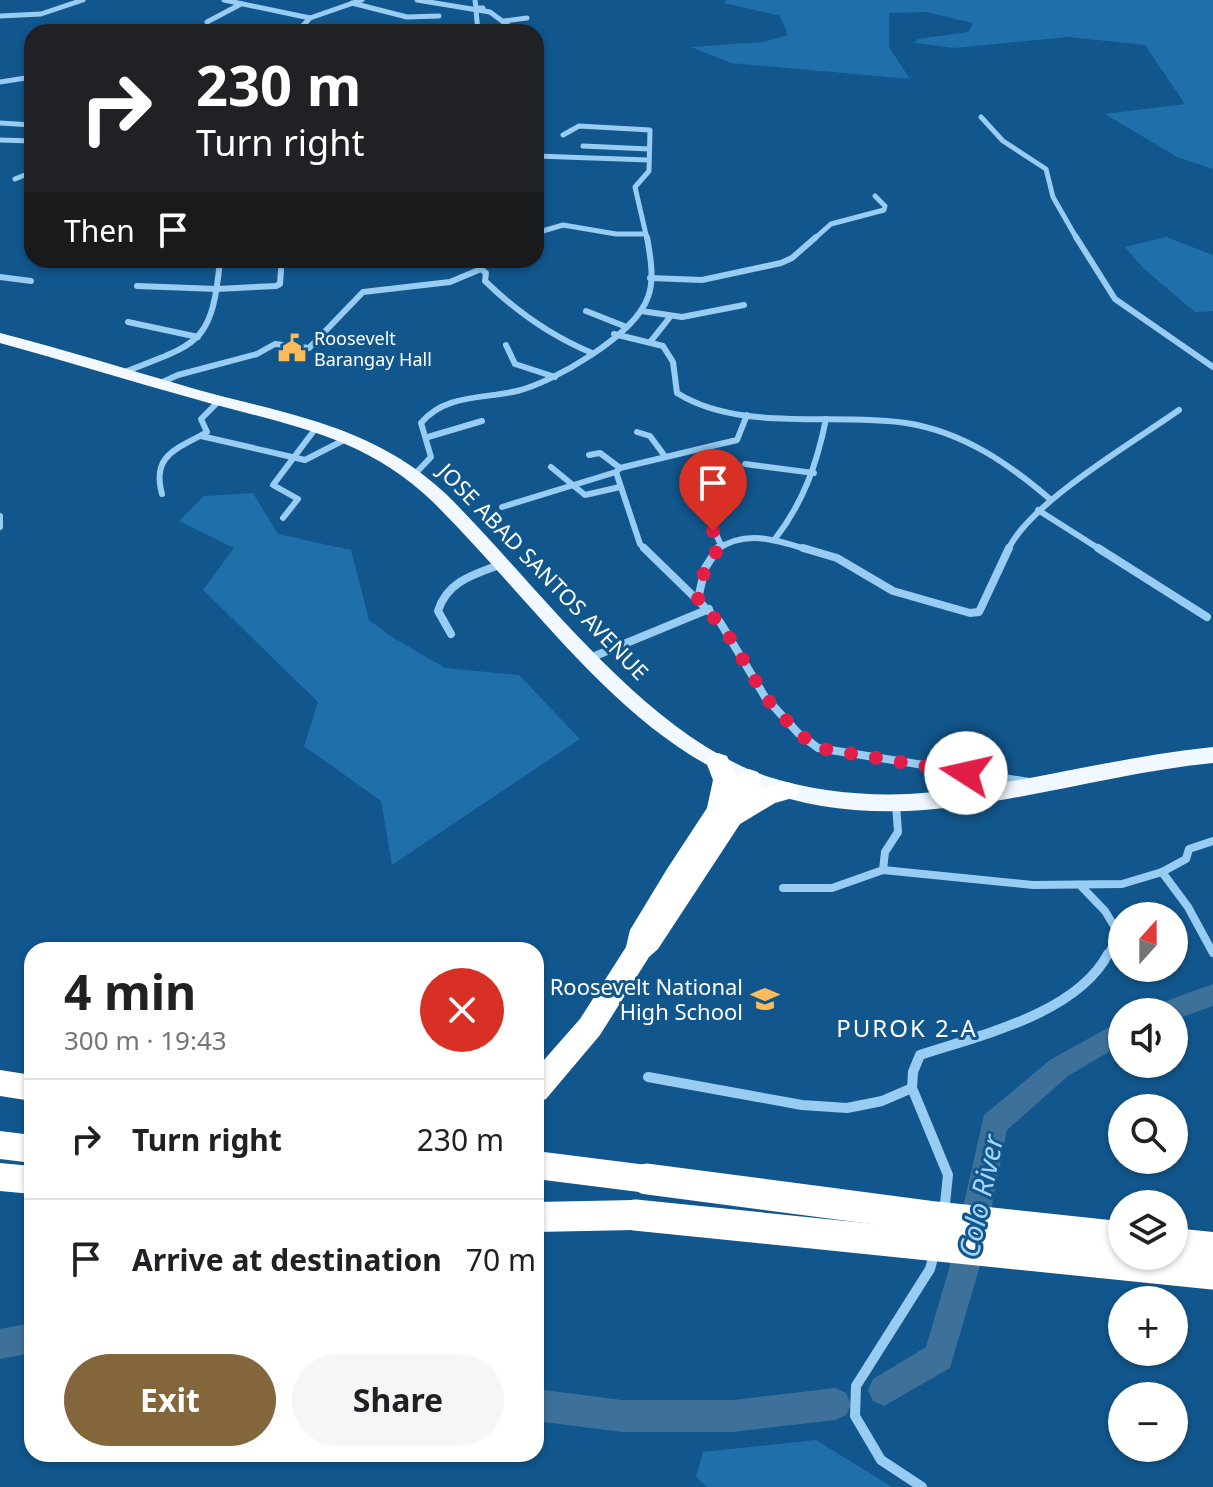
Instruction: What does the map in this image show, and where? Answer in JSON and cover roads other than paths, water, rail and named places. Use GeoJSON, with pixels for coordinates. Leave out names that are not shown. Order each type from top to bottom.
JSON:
{"type":"FeatureCollection","features":[{"type":"Feature","properties":{"kind":"highway","name":"JOSE ABAD SANTOS AVENUE"},"geometry":{"type":"LineString","coordinates":[[0,338],[316,428],[348,438],[384,455],[414,475],[503,564],[590,658],[667,729],[749,778],[854,803],[896,804],[1038,784],[1158,761],[1213,755]]}},
{"type":"Feature","properties":{"kind":"highway","name":"JOSE ABAD SANTOS AVENUE"},"geometry":{"type":"LineString","coordinates":[[718,762],[737,760],[794,787],[872,795],[943,797]]}},
{"type":"Feature","properties":{"kind":"highway"},"geometry":{"type":"LineString","coordinates":[[718,762],[725,780],[720,822]]}},
{"type":"Feature","properties":{"kind":"highway"},"geometry":{"type":"LineString","coordinates":[[544,1081],[590,1027],[639,949],[648,941],[720,822],[750,788],[749,778]]}},
{"type":"Feature","properties":{"kind":"highway"},"geometry":{"type":"LineString","coordinates":[[720,822],[757,801],[794,787]]}},
{"type":"Feature","properties":{"kind":"highway"},"geometry":{"type":"LineString","coordinates":[[0,1083],[24,1087]]}},
{"type":"Feature","properties":{"kind":"highway"},"geometry":{"type":"LineString","coordinates":[[0,1145],[24,1148]]}},
{"type":"Feature","properties":{"kind":"highway"},"geometry":{"type":"LineString","coordinates":[[544,1166],[936,1217],[1108,1235]]}},
{"type":"Feature","properties":{"kind":"highway"},"geometry":{"type":"LineString","coordinates":[[0,1177],[24,1179]]}},
{"type":"Feature","properties":{"kind":"highway"},"geometry":{"type":"LineString","coordinates":[[544,1217],[635,1215],[1213,1274]]}},
{"type":"Feature","properties":{"kind":"highway"},"geometry":{"type":"LineString","coordinates":[[1188,1244],[1213,1247]]}},
{"type":"Feature","properties":{"kind":"street"},"geometry":{"type":"LineString","coordinates":[[0,16],[41,14],[83,0]]}},
{"type":"Feature","properties":{"kind":"street"},"geometry":{"type":"LineString","coordinates":[[224,0],[310,18]]}},
{"type":"Feature","properties":{"kind":"street"},"geometry":{"type":"LineString","coordinates":[[304,24],[310,18],[362,0]]}},
{"type":"Feature","properties":{"kind":"street"},"geometry":{"type":"LineString","coordinates":[[417,0],[476,9]]}},
{"type":"Feature","properties":{"kind":"street"},"geometry":{"type":"LineString","coordinates":[[427,0],[494,13],[504,24]]}},
{"type":"Feature","properties":{"kind":"street"},"geometry":{"type":"LineString","coordinates":[[475,0],[477,24]]}},
{"type":"Feature","properties":{"kind":"street"},"geometry":{"type":"LineString","coordinates":[[352,3],[407,17],[439,16]]}},
{"type":"Feature","properties":{"kind":"street"},"geometry":{"type":"LineString","coordinates":[[207,22],[241,4]]}},
{"type":"Feature","properties":{"kind":"street"},"geometry":{"type":"LineString","coordinates":[[499,21],[527,18]]}},
{"type":"Feature","properties":{"kind":"street"},"geometry":{"type":"LineString","coordinates":[[0,82],[24,78]]}},
{"type":"Feature","properties":{"kind":"street"},"geometry":{"type":"LineString","coordinates":[[981,117],[1003,141],[1046,169],[1053,197],[1104,286],[1115,299],[1213,367]]}},
{"type":"Feature","properties":{"kind":"street"},"geometry":{"type":"LineString","coordinates":[[0,123],[24,124]]}},
{"type":"Feature","properties":{"kind":"street"},"geometry":{"type":"LineString","coordinates":[[414,475],[429,463],[431,447],[421,423],[437,407],[518,390],[555,377],[592,353],[641,311],[648,299],[650,278],[641,204],[635,187],[648,174],[648,129],[579,126],[563,135]]}},
{"type":"Feature","properties":{"kind":"street"},"geometry":{"type":"LineString","coordinates":[[0,140],[24,141]]}},
{"type":"Feature","properties":{"kind":"street"},"geometry":{"type":"LineString","coordinates":[[583,146],[649,149]]}},
{"type":"Feature","properties":{"kind":"street"},"geometry":{"type":"LineString","coordinates":[[544,156],[648,160]]}},
{"type":"Feature","properties":{"kind":"street"},"geometry":{"type":"LineString","coordinates":[[15,179],[24,175]]}},
{"type":"Feature","properties":{"kind":"street"},"geometry":{"type":"LineString","coordinates":[[650,278],[712,279],[788,261],[831,224],[884,210],[885,206],[875,196]]}},
{"type":"Feature","properties":{"kind":"street"},"geometry":{"type":"LineString","coordinates":[[544,231],[563,225],[616,234],[644,234]]}},
{"type":"Feature","properties":{"kind":"street"},"geometry":{"type":"LineString","coordinates":[[121,373],[198,337],[212,320],[219,268]]}},
{"type":"Feature","properties":{"kind":"street"},"geometry":{"type":"LineString","coordinates":[[158,384],[178,375],[257,354],[275,344],[309,348],[363,292],[450,282],[481,269],[486,273],[485,281],[528,320],[554,337],[592,353]]}},
{"type":"Feature","properties":{"kind":"street"},"geometry":{"type":"LineString","coordinates":[[137,286],[217,289],[276,286],[280,284],[281,270]]}},
{"type":"Feature","properties":{"kind":"street"},"geometry":{"type":"LineString","coordinates":[[0,277],[31,281]]}},
{"type":"Feature","properties":{"kind":"street"},"geometry":{"type":"LineString","coordinates":[[641,311],[670,317],[744,305]]}},
{"type":"Feature","properties":{"kind":"street"},"geometry":{"type":"LineString","coordinates":[[586,311],[624,326]]}},
{"type":"Feature","properties":{"kind":"street"},"geometry":{"type":"LineString","coordinates":[[651,341],[670,317]]}},
{"type":"Feature","properties":{"kind":"street"},"geometry":{"type":"LineString","coordinates":[[128,322],[198,337]]}},
{"type":"Feature","properties":{"kind":"street"},"geometry":{"type":"LineString","coordinates":[[614,334],[663,346],[671,356],[676,389],[681,397],[697,404],[747,415],[898,422],[934,429],[1008,463],[1051,500]]}},
{"type":"Feature","properties":{"kind":"street"},"geometry":{"type":"LineString","coordinates":[[506,345],[515,364],[555,377]]}},
{"type":"Feature","properties":{"kind":"street"},"geometry":{"type":"LineString","coordinates":[[162,494],[157,473],[161,460],[208,430],[202,416],[219,401]]}},
{"type":"Feature","properties":{"kind":"street"},"geometry":{"type":"LineString","coordinates":[[698,599],[705,568],[721,545],[748,538],[775,539],[837,558],[893,591],[970,613],[979,612],[1015,534],[1038,510],[1179,410]]}},
{"type":"Feature","properties":{"kind":"street"},"geometry":{"type":"LineString","coordinates":[[502,507],[664,455],[737,440],[747,415]]}},
{"type":"Feature","properties":{"kind":"street"},"geometry":{"type":"LineString","coordinates":[[775,539],[799,508],[814,473],[826,419]]}},
{"type":"Feature","properties":{"kind":"street"},"geometry":{"type":"LineString","coordinates":[[428,437],[482,421]]}},
{"type":"Feature","properties":{"kind":"street"},"geometry":{"type":"LineString","coordinates":[[283,518],[298,499],[272,487],[316,428]]}},
{"type":"Feature","properties":{"kind":"street"},"geometry":{"type":"LineString","coordinates":[[637,432],[650,436],[664,455]]}},
{"type":"Feature","properties":{"kind":"street"},"geometry":{"type":"LineString","coordinates":[[201,436],[305,460],[348,438]]}},
{"type":"Feature","properties":{"kind":"street"},"geometry":{"type":"LineString","coordinates":[[589,455],[600,453],[618,470],[620,487],[640,544],[709,609],[765,697],[798,733],[818,748],[1038,784]]}},
{"type":"Feature","properties":{"kind":"street"},"geometry":{"type":"LineString","coordinates":[[745,464],[814,473]]}},
{"type":"Feature","properties":{"kind":"street"},"geometry":{"type":"LineString","coordinates":[[551,467],[585,495],[620,487]]}},
{"type":"Feature","properties":{"kind":"street"},"geometry":{"type":"LineString","coordinates":[[708,488],[708,517],[721,545]]}},
{"type":"Feature","properties":{"kind":"street"},"geometry":{"type":"LineString","coordinates":[[1038,510],[1207,617]]}},
{"type":"Feature","properties":{"kind":"street"},"geometry":{"type":"LineString","coordinates":[[0,516],[0,527]]}},
{"type":"Feature","properties":{"kind":"street"},"geometry":{"type":"LineString","coordinates":[[451,634],[438,611],[445,595],[456,583],[503,564]]}},
{"type":"Feature","properties":{"kind":"street"},"geometry":{"type":"LineString","coordinates":[[590,658],[709,609]]}},
{"type":"Feature","properties":{"kind":"street"},"geometry":{"type":"LineString","coordinates":[[883,870],[885,852],[898,832],[896,804]]}},
{"type":"Feature","properties":{"kind":"street"},"geometry":{"type":"LineString","coordinates":[[783,888],[832,888],[883,870],[979,881],[1122,884],[1162,872],[1186,859],[1189,849],[1213,841]]}},
{"type":"Feature","properties":{"kind":"street"},"geometry":{"type":"LineString","coordinates":[[1162,872],[1188,907],[1213,953]]}},
{"type":"Feature","properties":{"kind":"street"},"geometry":{"type":"LineString","coordinates":[[922,1487],[881,1460],[855,1416],[856,1386],[930,1269],[947,1204],[948,1175],[912,1088],[913,1072],[920,1055],[1017,1023],[1056,1004],[1104,963],[1119,934],[1105,911],[1080,885]]}},
{"type":"Feature","properties":{"kind":"street"},"geometry":{"type":"LineString","coordinates":[[648,1077],[802,1105],[847,1108],[882,1101],[912,1088]]}},
{"type":"Feature","properties":{"kind":"waterway","name":"Colo River"},"geometry":{"type":"LineString","coordinates":[[1188,1004],[1213,995]]}},
{"type":"Feature","properties":{"kind":"waterway","name":"Colo River"},"geometry":{"type":"LineString","coordinates":[[884,1390],[939,1357],[964,1269],[994,1124],[1059,1068],[1108,1039]]}},
{"type":"Feature","properties":{"kind":"waterway","name":"Colo River"},"geometry":{"type":"LineString","coordinates":[[0,1344],[24,1340]]}},
{"type":"Feature","properties":{"kind":"waterway","name":"Colo River"},"geometry":{"type":"LineString","coordinates":[[544,1406],[622,1416],[733,1416],[835,1404]]}},
{"type":"Feature","properties":{"kind":"place","name":"Roosevelt Barangay Hall"},"geometry":{"type":"Point","coordinates":[292,348]}},
{"type":"Feature","properties":{"kind":"place","name":"Roosevelt National High School"},"geometry":{"type":"Point","coordinates":[765,999]}},
{"type":"Feature","properties":{"kind":"district","name":"PUROK 2-A"},"geometry":{"type":"Point","coordinates":[907,1027]}}]}
